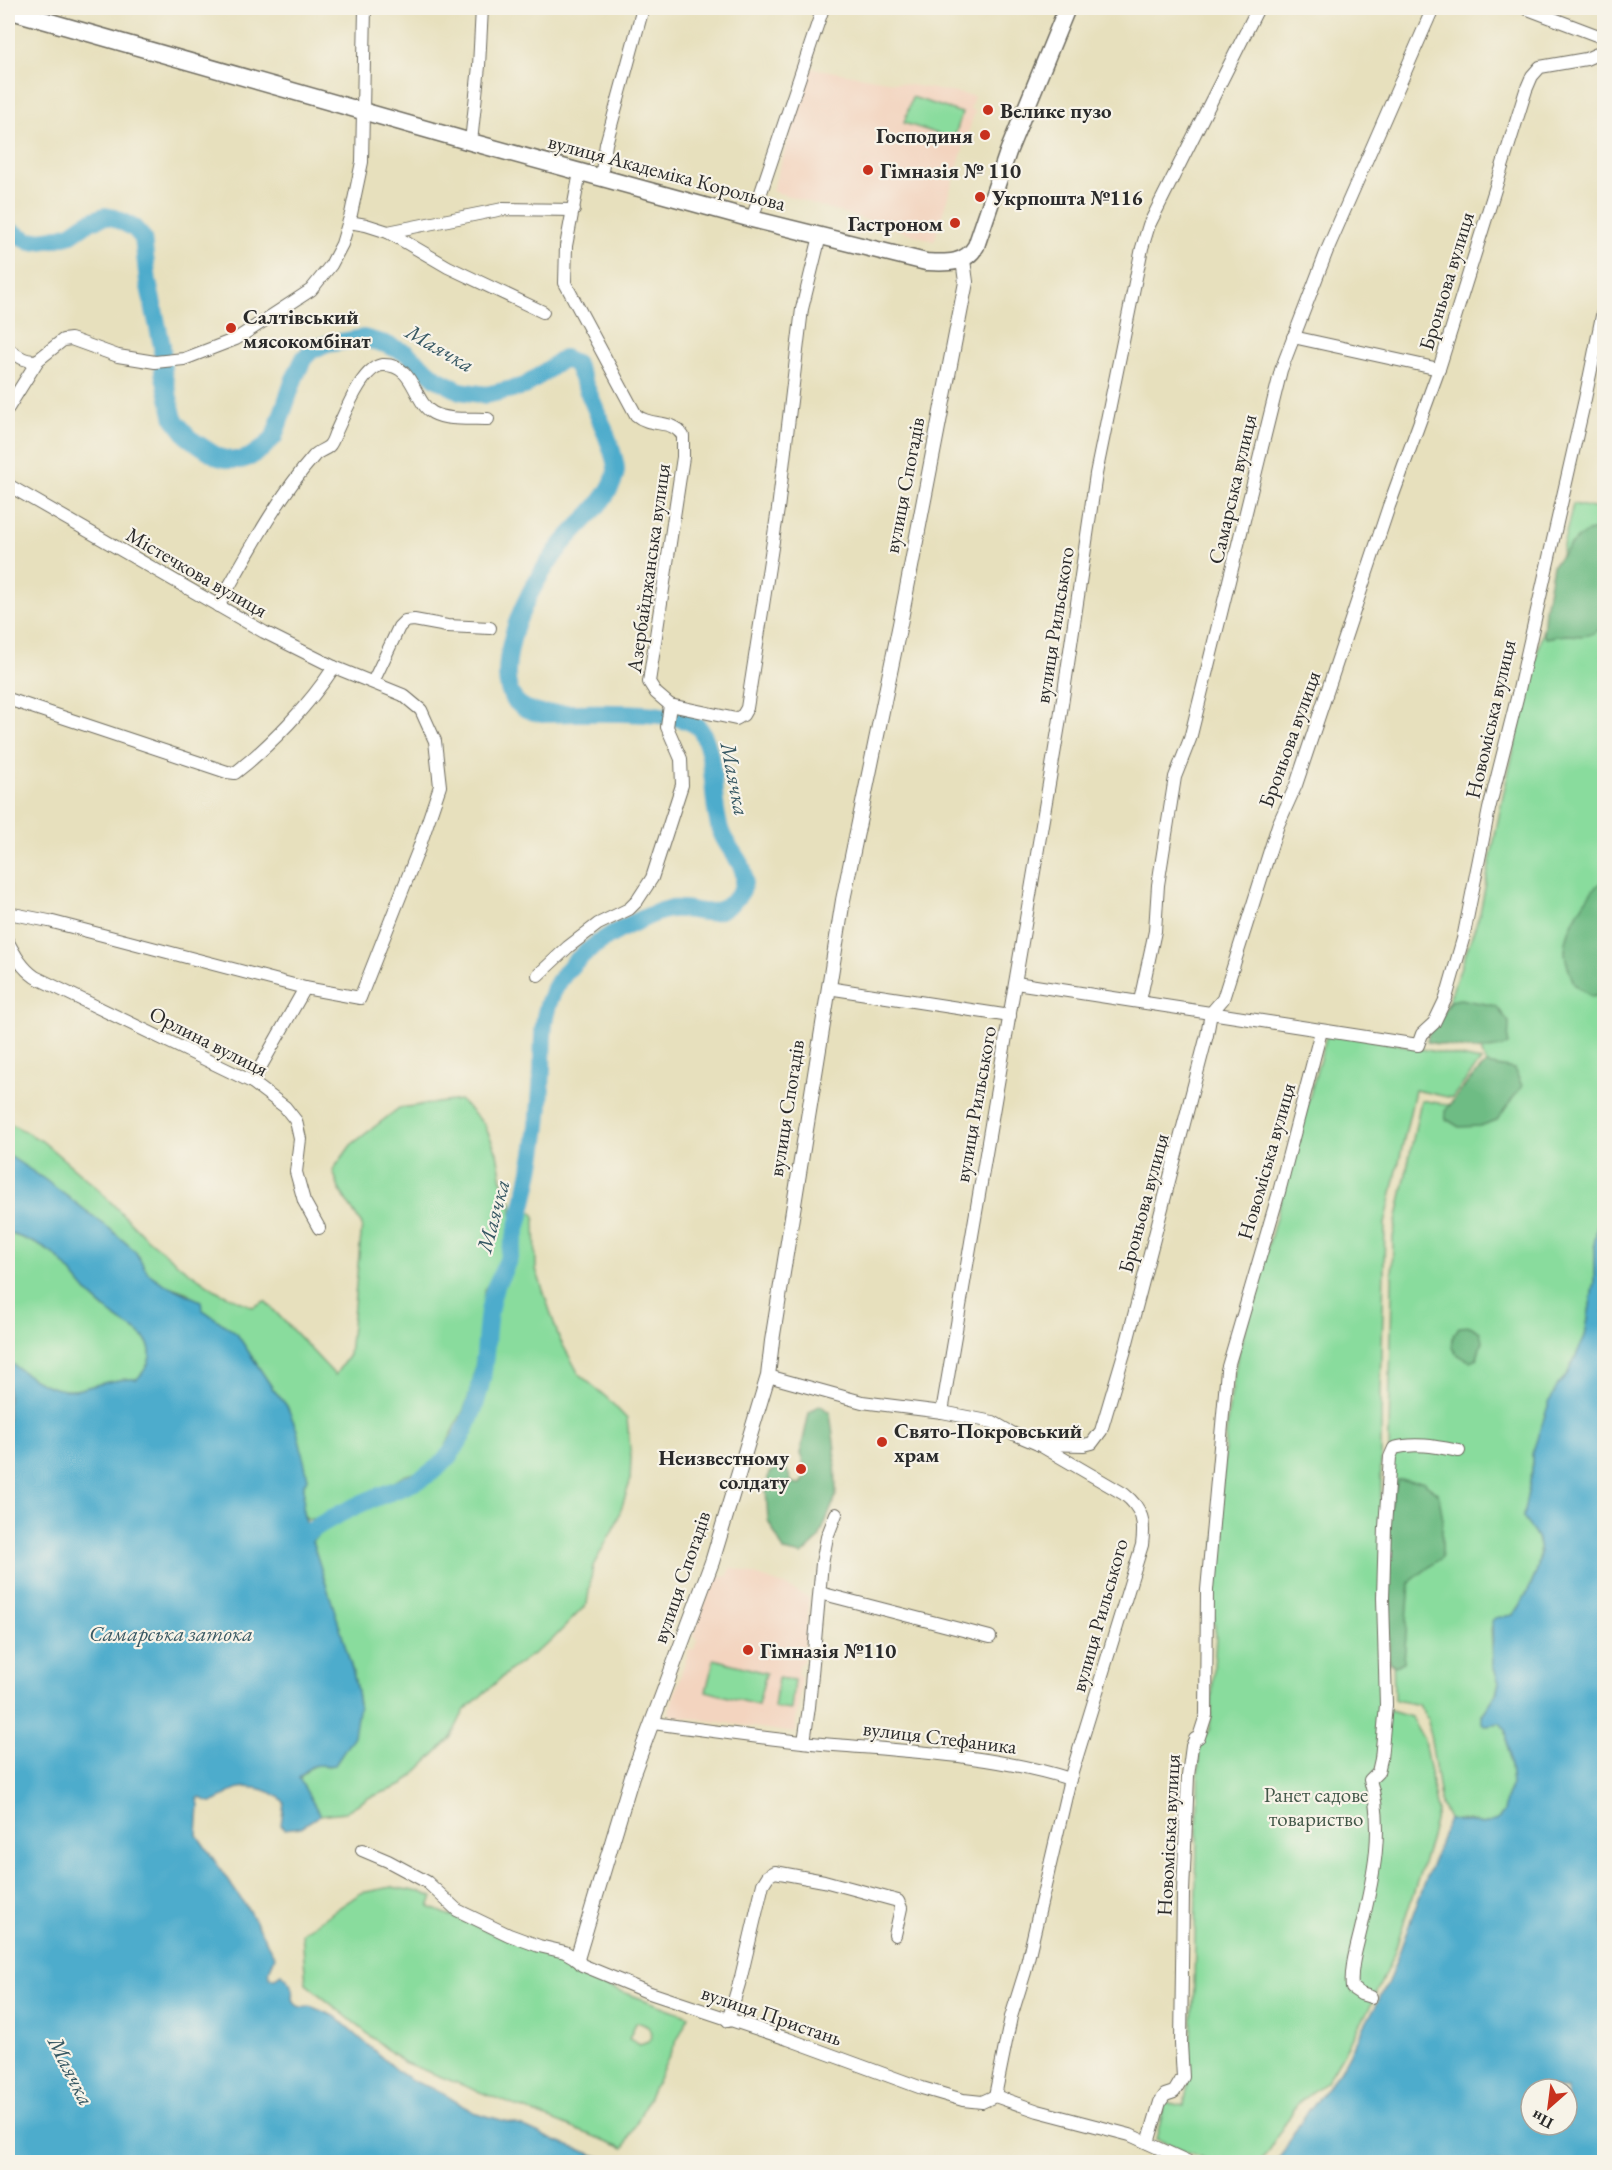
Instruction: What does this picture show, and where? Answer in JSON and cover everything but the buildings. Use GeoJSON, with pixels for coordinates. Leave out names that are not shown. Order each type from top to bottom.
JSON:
{"type":"FeatureCollection","features":[{"type":"Feature","properties":{"kind":"main road"},"geometry":{"type":"LineString","coordinates":[[963,260],[971,255],[976,246],[1008,153],[1066,8]]}},
{"type":"Feature","properties":{"kind":"main road","name":"вулиця Академіка Корольова"},"geometry":{"type":"LineString","coordinates":[[8,10],[42,13],[361,112],[752,219],[926,262],[947,263],[963,260]]}},
{"type":"Feature","properties":{"kind":"street"},"geometry":{"type":"LineString","coordinates":[[8,408],[38,360],[63,340],[71,339],[118,356],[154,363],[170,361],[197,355],[236,339],[311,290],[331,265],[342,244],[362,162],[361,112],[365,8]]}},
{"type":"Feature","properties":{"kind":"street"},"geometry":{"type":"LineString","coordinates":[[471,142],[482,8]]}},
{"type":"Feature","properties":{"kind":"street"},"geometry":{"type":"LineString","coordinates":[[601,178],[606,144],[643,8]]}},
{"type":"Feature","properties":{"kind":"street"},"geometry":{"type":"LineString","coordinates":[[752,219],[824,8]]}},
{"type":"Feature","properties":{"kind":"street","name":"вулиця Рильського"},"geometry":{"type":"LineString","coordinates":[[995,2096],[1011,2017],[1025,1972],[1070,1779],[1142,1545],[1144,1530],[1141,1515],[1135,1503],[1124,1494],[1038,1444],[993,1422],[942,1412],[1059,725],[1096,474],[1142,248],[1149,225],[1258,8]]}},
{"type":"Feature","properties":{"kind":"street","name":"Самарська вулиця"},"geometry":{"type":"LineString","coordinates":[[1140,1001],[1155,931],[1158,885],[1175,777],[1190,740],[1281,370],[1328,248],[1433,8]]}},
{"type":"Feature","properties":{"kind":"street"},"geometry":{"type":"LineString","coordinates":[[1525,8],[1605,38]]}},
{"type":"Feature","properties":{"kind":"street","name":"Броньова вулиця"},"geometry":{"type":"LineString","coordinates":[[1038,1444],[1084,1445],[1092,1443],[1101,1431],[1137,1305],[1211,1013],[1222,999],[1278,825],[1296,785],[1389,506],[1439,369],[1516,118],[1532,76],[1540,67],[1586,59],[1605,51]]}},
{"type":"Feature","properties":{"kind":"street","name":"Азербайджанська вулиця"},"geometry":{"type":"LineString","coordinates":[[580,172],[566,246],[565,283],[636,415],[650,422],[674,426],[683,436],[683,457],[649,682],[669,709]]}},
{"type":"Feature","properties":{"kind":"street"},"geometry":{"type":"LineString","coordinates":[[388,232],[503,210],[574,210]]}},
{"type":"Feature","properties":{"kind":"street"},"geometry":{"type":"LineString","coordinates":[[349,222],[388,232],[448,267],[543,312]]}},
{"type":"Feature","properties":{"kind":"street"},"geometry":{"type":"LineString","coordinates":[[538,975],[568,947],[598,924],[629,909],[637,902],[652,878],[682,784],[681,759],[667,728],[669,709],[736,719],[743,715],[747,708],[778,509],[800,319],[820,236]]}},
{"type":"Feature","properties":{"kind":"street","name":"вулиця Спогадів"},"geometry":{"type":"LineString","coordinates":[[577,1959],[632,1776],[712,1562],[768,1377],[843,900],[900,624],[966,282],[963,260]]}},
{"type":"Feature","properties":{"kind":"street","name":"Новоміська вулиця"},"geometry":{"type":"LineString","coordinates":[[1148,2143],[1160,2102],[1165,2095],[1174,2092],[1183,2077],[1181,2044],[1183,1892],[1188,1776],[1192,1746],[1195,1739],[1199,1737],[1206,1715],[1207,1590],[1227,1370],[1279,1192],[1321,1031],[1418,1045],[1422,1034],[1434,1023],[1446,998],[1463,939],[1489,809],[1518,694],[1605,306]]}},
{"type":"Feature","properties":{"kind":"street"},"geometry":{"type":"LineString","coordinates":[[1293,337],[1439,369]]}},
{"type":"Feature","properties":{"kind":"street"},"geometry":{"type":"LineString","coordinates":[[8,349],[25,360],[38,360]]}},
{"type":"Feature","properties":{"kind":"street"},"geometry":{"type":"LineString","coordinates":[[218,606],[252,547],[290,489],[315,453],[329,446],[363,379],[371,369],[382,365],[399,369],[415,386],[428,410],[436,415],[488,419]]}},
{"type":"Feature","properties":{"kind":"street","name":"Містечкова вулиця"},"geometry":{"type":"LineString","coordinates":[[8,485],[264,632],[334,667],[403,695],[421,710],[435,741],[440,786],[418,850],[360,998],[305,988]]}},
{"type":"Feature","properties":{"kind":"street"},"geometry":{"type":"LineString","coordinates":[[373,682],[399,627],[405,621],[490,628]]}},
{"type":"Feature","properties":{"kind":"street"},"geometry":{"type":"LineString","coordinates":[[8,699],[227,772],[236,773],[268,744],[323,683],[334,667]]}},
{"type":"Feature","properties":{"kind":"street"},"geometry":{"type":"LineString","coordinates":[[8,913],[49,921],[305,988],[252,1082]]}},
{"type":"Feature","properties":{"kind":"street","name":"Орлина вулиця"},"geometry":{"type":"LineString","coordinates":[[8,942],[28,973],[252,1082],[285,1107],[296,1121],[300,1139],[296,1172],[304,1202],[319,1228]]}},
{"type":"Feature","properties":{"kind":"street"},"geometry":{"type":"LineString","coordinates":[[1016,983],[1321,1031]]}},
{"type":"Feature","properties":{"kind":"street"},"geometry":{"type":"LineString","coordinates":[[828,988],[1010,1016]]}},
{"type":"Feature","properties":{"kind":"street"},"geometry":{"type":"LineString","coordinates":[[768,1377],[862,1402],[942,1412]]}},
{"type":"Feature","properties":{"kind":"street"},"geometry":{"type":"LineString","coordinates":[[1371,1997],[1352,1989],[1351,1972],[1369,1898],[1377,1839],[1374,1794],[1370,1780],[1378,1772],[1381,1759],[1386,1705],[1384,1527],[1390,1457],[1394,1448],[1404,1445],[1439,1447],[1459,1451]]}},
{"type":"Feature","properties":{"kind":"street"},"geometry":{"type":"LineString","coordinates":[[804,1742],[822,1563],[827,1537],[836,1514]]}},
{"type":"Feature","properties":{"kind":"street"},"geometry":{"type":"LineString","coordinates":[[820,1593],[990,1637]]}},
{"type":"Feature","properties":{"kind":"street","name":"вулиця Стефаника"},"geometry":{"type":"LineString","coordinates":[[653,1723],[978,1760],[1024,1767],[1070,1779]]}},
{"type":"Feature","properties":{"kind":"street","name":"вулиця Пристань"},"geometry":{"type":"LineString","coordinates":[[362,1851],[388,1861],[427,1882],[457,1910],[481,1923],[539,1946],[565,1952],[582,1965],[650,1993],[794,2041],[922,2088],[963,2100],[982,2102],[995,2096],[1038,2111],[1131,2135],[1189,2163]]}},
{"type":"Feature","properties":{"kind":"street"},"geometry":{"type":"LineString","coordinates":[[728,2020],[741,1977],[763,1884],[771,1874],[775,1872],[824,1881],[898,1901],[900,1908],[895,1935]]}},
{"type":"Feature","properties":{"kind":"shaded area","name":"Гімназія № 110"},"geometry":{"type":"Polygon","coordinates":[[[812,68],[974,96],[970,109],[975,111],[934,241],[772,191],[812,68]]]}},
{"type":"Feature","properties":{"kind":"shaded area","name":"Гімназія №110"},"geometry":{"type":"Polygon","coordinates":[[[732,1567],[784,1585],[809,1598],[803,1662],[799,1664],[797,1674],[801,1677],[795,1733],[670,1715],[669,1711],[689,1650],[694,1649],[697,1639],[694,1635],[714,1578],[727,1576],[732,1567]]]}},
{"type":"Feature","properties":{"kind":"green space"},"geometry":{"type":"Polygon","coordinates":[[[912,97],[962,113],[954,139],[904,123],[912,97]]]}},
{"type":"Feature","properties":{"kind":"green space"},"geometry":{"type":"Polygon","coordinates":[[[1573,504],[1604,510],[1604,1190],[1594,1245],[1594,1281],[1585,1336],[1567,1375],[1558,1385],[1532,1454],[1532,1472],[1523,1517],[1538,1542],[1540,1553],[1538,1564],[1525,1597],[1513,1615],[1496,1618],[1491,1629],[1493,1666],[1499,1682],[1496,1695],[1482,1715],[1485,1725],[1500,1723],[1506,1730],[1512,1785],[1506,1799],[1504,1813],[1497,1820],[1483,1825],[1448,1819],[1441,1805],[1428,1721],[1419,1705],[1394,1700],[1389,1436],[1393,1237],[1421,1100],[1449,1105],[1486,1064],[1480,1047],[1435,1039],[1480,913],[1503,795],[1573,504]]]}},
{"type":"Feature","properties":{"kind":"green space"},"geometry":{"type":"Polygon","coordinates":[[[1604,529],[1604,626],[1587,635],[1546,638],[1543,634],[1545,609],[1553,565],[1571,544],[1585,533],[1604,529]]]}},
{"type":"Feature","properties":{"kind":"green space"},"geometry":{"type":"Polygon","coordinates":[[[1604,879],[1604,994],[1592,997],[1574,984],[1565,952],[1569,933],[1578,912],[1604,879]]]}},
{"type":"Feature","properties":{"kind":"green space"},"geometry":{"type":"Polygon","coordinates":[[[1460,999],[1496,1006],[1509,1022],[1508,1045],[1477,1050],[1427,1042],[1428,1035],[1451,1001],[1460,999]]]}},
{"type":"Feature","properties":{"kind":"green space","name":"Ранет садове товариство"},"geometry":{"type":"Polygon","coordinates":[[[1328,1030],[1481,1061],[1452,1098],[1415,1090],[1385,1224],[1381,1512],[1387,1710],[1411,1717],[1424,1740],[1437,1811],[1430,1841],[1394,1954],[1366,2015],[1327,2081],[1298,2103],[1261,2162],[1213,2162],[1156,2139],[1165,2102],[1184,2106],[1188,2083],[1194,1987],[1199,1746],[1210,1728],[1216,1636],[1211,1597],[1228,1414],[1237,1358],[1328,1030]]]}},
{"type":"Feature","properties":{"kind":"green space"},"geometry":{"type":"Polygon","coordinates":[[[1486,1064],[1514,1069],[1522,1086],[1497,1120],[1480,1126],[1459,1127],[1446,1119],[1445,1111],[1486,1064]]]}},
{"type":"Feature","properties":{"kind":"green space"},"geometry":{"type":"Polygon","coordinates":[[[460,1100],[484,1124],[497,1153],[503,1186],[512,1203],[512,1222],[500,1266],[484,1290],[482,1322],[472,1387],[464,1409],[443,1451],[425,1470],[406,1475],[334,1514],[307,1520],[303,1513],[304,1484],[287,1406],[273,1389],[237,1334],[202,1309],[188,1293],[164,1284],[148,1273],[135,1251],[110,1229],[8,1155],[8,1122],[42,1141],[96,1187],[145,1237],[182,1267],[217,1291],[253,1307],[265,1301],[335,1375],[349,1355],[362,1225],[339,1189],[333,1170],[351,1145],[399,1108],[460,1100]]]}},
{"type":"Feature","properties":{"kind":"green space"},"geometry":{"type":"Polygon","coordinates":[[[527,1208],[535,1216],[536,1269],[559,1338],[579,1374],[627,1419],[631,1457],[630,1482],[616,1524],[593,1566],[587,1604],[550,1642],[509,1671],[464,1711],[450,1739],[403,1785],[368,1798],[345,1812],[320,1815],[299,1779],[312,1766],[320,1764],[329,1766],[359,1704],[354,1676],[312,1541],[352,1514],[430,1481],[445,1471],[460,1453],[484,1400],[489,1377],[493,1317],[527,1208]]]}},
{"type":"Feature","properties":{"kind":"green space"},"geometry":{"type":"Polygon","coordinates":[[[8,1233],[43,1247],[53,1254],[97,1302],[144,1338],[149,1347],[150,1357],[147,1366],[137,1379],[116,1380],[81,1389],[60,1389],[41,1383],[23,1373],[8,1360],[8,1233]]]}},
{"type":"Feature","properties":{"kind":"green space"},"geometry":{"type":"Polygon","coordinates":[[[1470,1326],[1480,1332],[1482,1341],[1477,1358],[1470,1361],[1458,1355],[1451,1344],[1459,1327],[1470,1326]]]}},
{"type":"Feature","properties":{"kind":"green space"},"geometry":{"type":"Polygon","coordinates":[[[820,1405],[830,1413],[835,1450],[836,1496],[818,1540],[802,1555],[784,1551],[768,1520],[766,1489],[769,1473],[778,1467],[787,1470],[792,1483],[801,1484],[808,1474],[800,1454],[809,1413],[820,1405]]]}},
{"type":"Feature","properties":{"kind":"green space"},"geometry":{"type":"Polygon","coordinates":[[[1398,1480],[1422,1481],[1438,1493],[1442,1513],[1442,1557],[1410,1582],[1404,1662],[1395,1666],[1389,1663],[1388,1512],[1398,1480]]]}},
{"type":"Feature","properties":{"kind":"green space"},"geometry":{"type":"Polygon","coordinates":[[[714,1659],[766,1673],[758,1705],[706,1691],[714,1659]]]}},
{"type":"Feature","properties":{"kind":"green space"},"geometry":{"type":"Polygon","coordinates":[[[778,1678],[794,1680],[791,1710],[774,1708],[778,1678]]]}},
{"type":"Feature","properties":{"kind":"green space"},"geometry":{"type":"Polygon","coordinates":[[[392,1887],[420,1892],[433,1897],[429,1907],[561,1960],[576,1975],[689,2016],[624,2148],[403,2062],[306,1984],[302,1933],[361,1893],[392,1887]],[[636,2023],[629,2039],[640,2045],[651,2038],[647,2025],[636,2023]]]}},
{"type":"Feature","properties":{"kind":"water","name":"Самарська затока"},"geometry":{"type":"Polygon","coordinates":[[[8,1155],[110,1229],[135,1251],[148,1273],[164,1284],[201,1301],[202,1309],[237,1334],[273,1389],[287,1406],[297,1430],[308,1478],[304,1484],[303,1513],[354,1676],[359,1704],[354,1736],[335,1765],[313,1766],[299,1778],[320,1815],[301,1827],[284,1829],[281,1825],[284,1802],[263,1790],[251,1787],[239,1788],[211,1802],[197,1798],[199,1805],[197,1835],[249,1911],[275,1957],[269,1971],[270,1978],[281,1974],[291,1985],[292,1999],[297,2006],[310,2006],[336,2017],[396,2070],[413,2081],[439,2091],[473,2112],[522,2126],[555,2141],[614,2162],[8,2162],[8,1360],[23,1373],[41,1383],[71,1390],[116,1380],[137,1379],[147,1366],[150,1352],[144,1338],[93,1299],[53,1254],[43,1247],[8,1233],[8,1155]]]}},
{"type":"Feature","properties":{"kind":"water"},"geometry":{"type":"Polygon","coordinates":[[[1604,1190],[1604,2162],[1277,2162],[1303,2118],[1340,2071],[1388,1983],[1448,1819],[1483,1825],[1497,1820],[1504,1813],[1506,1799],[1512,1785],[1506,1730],[1500,1723],[1485,1725],[1482,1723],[1482,1715],[1496,1695],[1499,1682],[1493,1666],[1492,1621],[1495,1618],[1513,1615],[1525,1597],[1535,1575],[1540,1553],[1538,1542],[1523,1517],[1532,1472],[1532,1454],[1549,1403],[1558,1385],[1567,1375],[1585,1336],[1594,1281],[1594,1245],[1604,1190]]]}},
{"type":"Feature","properties":{"kind":"waterway","name":"Маячка"},"geometry":{"type":"LineString","coordinates":[[8,230],[31,242],[54,239],[71,234],[87,223],[105,216],[115,218],[134,228],[143,238],[148,282],[162,346],[163,372],[174,419],[189,438],[218,457],[230,460],[250,457],[274,437],[294,379],[304,358],[313,349],[328,344],[363,338],[385,344],[406,353],[437,379],[460,391],[486,395],[525,386],[564,358],[576,364],[606,435],[616,471],[608,492],[559,548],[523,607],[508,657],[509,690],[520,705],[542,714],[649,715],[671,717],[699,728],[708,750],[720,829],[744,873],[742,890],[722,909],[715,912],[671,909],[649,916],[603,939],[580,957],[560,979],[546,1011],[539,1118],[530,1175],[509,1257],[491,1300],[482,1376],[476,1402],[466,1428],[453,1451],[426,1476],[340,1514],[314,1528],[290,1545]]}},
{"type":"Feature","properties":{"kind":"place","name":"Велике пузо"},"geometry":{"type":"Point","coordinates":[988,110]}},
{"type":"Feature","properties":{"kind":"place","name":"Господиня"},"geometry":{"type":"Point","coordinates":[985,135]}},
{"type":"Feature","properties":{"kind":"place","name":"Гімназія № 110"},"geometry":{"type":"Point","coordinates":[868,170]}},
{"type":"Feature","properties":{"kind":"place","name":"Укрпошта №116"},"geometry":{"type":"Point","coordinates":[980,197]}},
{"type":"Feature","properties":{"kind":"place","name":"Гастроном"},"geometry":{"type":"Point","coordinates":[955,223]}},
{"type":"Feature","properties":{"kind":"place","name":"Салтівський мясокомбінат"},"geometry":{"type":"Point","coordinates":[231,328]}},
{"type":"Feature","properties":{"kind":"place","name":"Свято-Покровський храм"},"geometry":{"type":"Point","coordinates":[882,1442]}},
{"type":"Feature","properties":{"kind":"place","name":"Неизвестному солдату"},"geometry":{"type":"Point","coordinates":[801,1469]}},
{"type":"Feature","properties":{"kind":"place","name":"Гімназія №110"},"geometry":{"type":"Point","coordinates":[748,1650]}}]}
